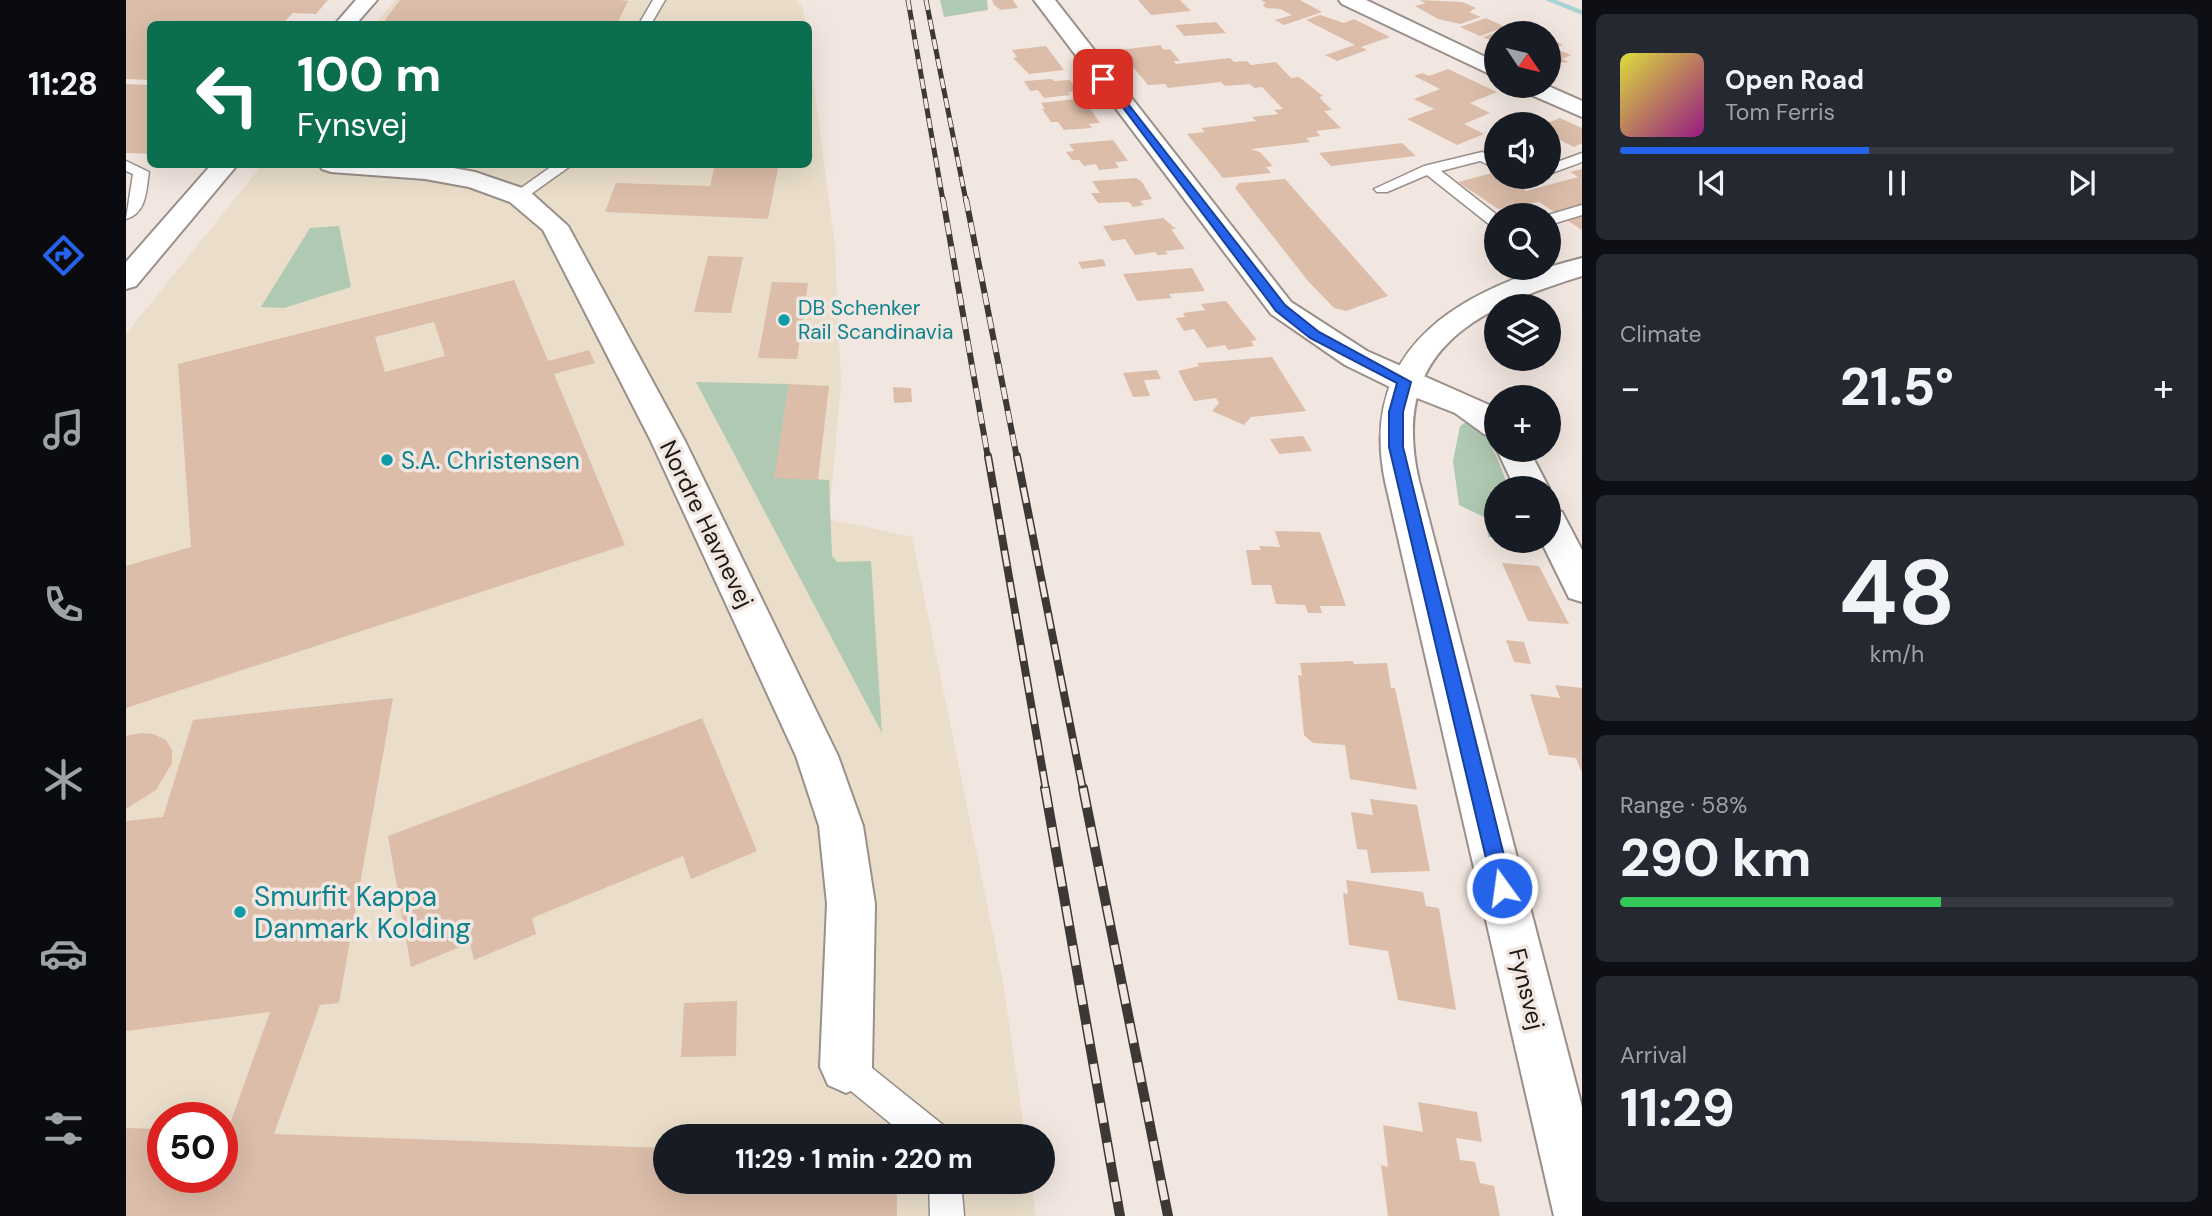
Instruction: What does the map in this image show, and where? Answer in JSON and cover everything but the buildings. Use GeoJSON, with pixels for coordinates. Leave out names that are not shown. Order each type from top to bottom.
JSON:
{"type":"FeatureCollection","features":[{"type":"Feature","properties":{"kind":"street"},"geometry":{"type":"LineString","coordinates":[[348,21],[367,0]]}},
{"type":"Feature","properties":{"kind":"street"},"geometry":{"type":"LineString","coordinates":[[1044,0],[1281,308],[1315,335],[1404,382],[1477,411],[1484,417]]}},
{"type":"Feature","properties":{"kind":"street"},"geometry":{"type":"LineString","coordinates":[[1349,0],[1484,64]]}},
{"type":"Feature","properties":{"kind":"street"},"geometry":{"type":"LineString","coordinates":[[1556,98],[1582,110]]}},
{"type":"Feature","properties":{"kind":"street"},"geometry":{"type":"LineString","coordinates":[[126,280],[223,168]]}},
{"type":"Feature","properties":{"kind":"street","name":"Nordre Havnevej"},"geometry":{"type":"LineString","coordinates":[[385,168],[425,171],[475,180],[519,196],[554,226],[668,441],[817,756],[841,825],[851,904],[846,1067]]}},
{"type":"Feature","properties":{"kind":"street"},"geometry":{"type":"LineString","coordinates":[[1561,270],[1582,267]]}},
{"type":"Feature","properties":{"kind":"street"},"geometry":{"type":"LineString","coordinates":[[1404,382],[1429,344],[1472,307],[1529,280]]}},
{"type":"Feature","properties":{"kind":"street","name":"Fynsvej"},"geometry":{"type":"LineString","coordinates":[[1404,382],[1396,412],[1396,447],[1582,1216]]}},
{"type":"Feature","properties":{"kind":"street"},"geometry":{"type":"LineString","coordinates":[[1561,545],[1582,587]]}},
{"type":"Feature","properties":{"kind":"lane"},"geometry":{"type":"LineString","coordinates":[[647,21],[659,0]]}},
{"type":"Feature","properties":{"kind":"lane"},"geometry":{"type":"LineString","coordinates":[[1382,189],[1429,169],[1484,157]]}},
{"type":"Feature","properties":{"kind":"lane"},"geometry":{"type":"LineString","coordinates":[[1561,165],[1582,157]]}},
{"type":"Feature","properties":{"kind":"lane"},"geometry":{"type":"LineString","coordinates":[[126,166],[134,166],[141,172],[136,204],[126,214]]}},
{"type":"Feature","properties":{"kind":"lane"},"geometry":{"type":"LineString","coordinates":[[519,196],[560,168]]}},
{"type":"Feature","properties":{"kind":"lane"},"geometry":{"type":"LineString","coordinates":[[1429,169],[1484,213]]}},
{"type":"Feature","properties":{"kind":"lane"},"geometry":{"type":"LineString","coordinates":[[1561,216],[1582,210]]}},
{"type":"Feature","properties":{"kind":"lane"},"geometry":{"type":"LineString","coordinates":[[846,1067],[917,1124]]}},
{"type":"Feature","properties":{"kind":"lane"},"geometry":{"type":"LineString","coordinates":[[946,1194],[947,1216]]}},
{"type":"Feature","properties":{"kind":"shaded area"},"geometry":{"type":"Polygon","coordinates":[[[395,0],[797,0],[803,7],[805,21],[378,21],[395,0]]]}},
{"type":"Feature","properties":{"kind":"shaded area"},"geometry":{"type":"Polygon","coordinates":[[[812,70],[835,246],[841,384],[829,519],[912,537],[1004,987],[1023,1124],[653,1124],[653,1194],[1033,1194],[1036,1216],[126,1216],[126,334],[260,168],[812,168],[812,70]]]}},
{"type":"Feature","properties":{"kind":"green space"},"geometry":{"type":"Polygon","coordinates":[[[940,0],[987,0],[988,10],[944,17],[940,0]]]}},
{"type":"Feature","properties":{"kind":"green space"},"geometry":{"type":"Polygon","coordinates":[[[339,226],[351,287],[284,308],[261,307],[310,228],[339,226]]]}},
{"type":"Feature","properties":{"kind":"green space"},"geometry":{"type":"Polygon","coordinates":[[[696,382],[789,384],[775,477],[829,480],[832,556],[837,562],[871,561],[882,733],[696,382]]]}},
{"type":"Feature","properties":{"kind":"green space"},"geometry":{"type":"Polygon","coordinates":[[[1468,421],[1483,432],[1484,462],[1499,462],[1504,476],[1484,476],[1484,517],[1459,505],[1453,461],[1460,426],[1468,421]]]}},
{"type":"Feature","properties":{"kind":"waterway"},"geometry":{"type":"LineString","coordinates":[[1549,0],[1582,13]]}},
{"type":"Feature","properties":{"kind":"railway"},"geometry":{"type":"LineString","coordinates":[[908,0],[943,201]]}},
{"type":"Feature","properties":{"kind":"railway"},"geometry":{"type":"LineString","coordinates":[[926,0],[966,201]]}},
{"type":"Feature","properties":{"kind":"railway"},"geometry":{"type":"LineString","coordinates":[[943,199],[988,458]]}},
{"type":"Feature","properties":{"kind":"railway"},"geometry":{"type":"LineString","coordinates":[[966,199],[1017,458]]}},
{"type":"Feature","properties":{"kind":"railway"},"geometry":{"type":"LineString","coordinates":[[988,456],[1046,790]]}},
{"type":"Feature","properties":{"kind":"railway"},"geometry":{"type":"LineString","coordinates":[[1017,456],[1083,790]]}},
{"type":"Feature","properties":{"kind":"railway"},"geometry":{"type":"LineString","coordinates":[[1045,788],[1120,1216]]}},
{"type":"Feature","properties":{"kind":"railway"},"geometry":{"type":"LineString","coordinates":[[1083,788],[1168,1216]]}},
{"type":"Feature","properties":{"kind":"place","name":"DB Schenker Rail Scandinavia"},"geometry":{"type":"Point","coordinates":[784,320]}},
{"type":"Feature","properties":{"kind":"place","name":"S.A. Christensen"},"geometry":{"type":"Point","coordinates":[387,460]}},
{"type":"Feature","properties":{"kind":"place","name":"Smurfit Kappa Danmark Kolding"},"geometry":{"type":"Point","coordinates":[240,912]}},
{"type":"Feature","properties":{"kind":"route"},"geometry":{"type":"LineString","coordinates":[[1103,79],[1281,308],[1315,335],[1404,382],[1396,412],[1396,447],[1502,888]]}}]}
